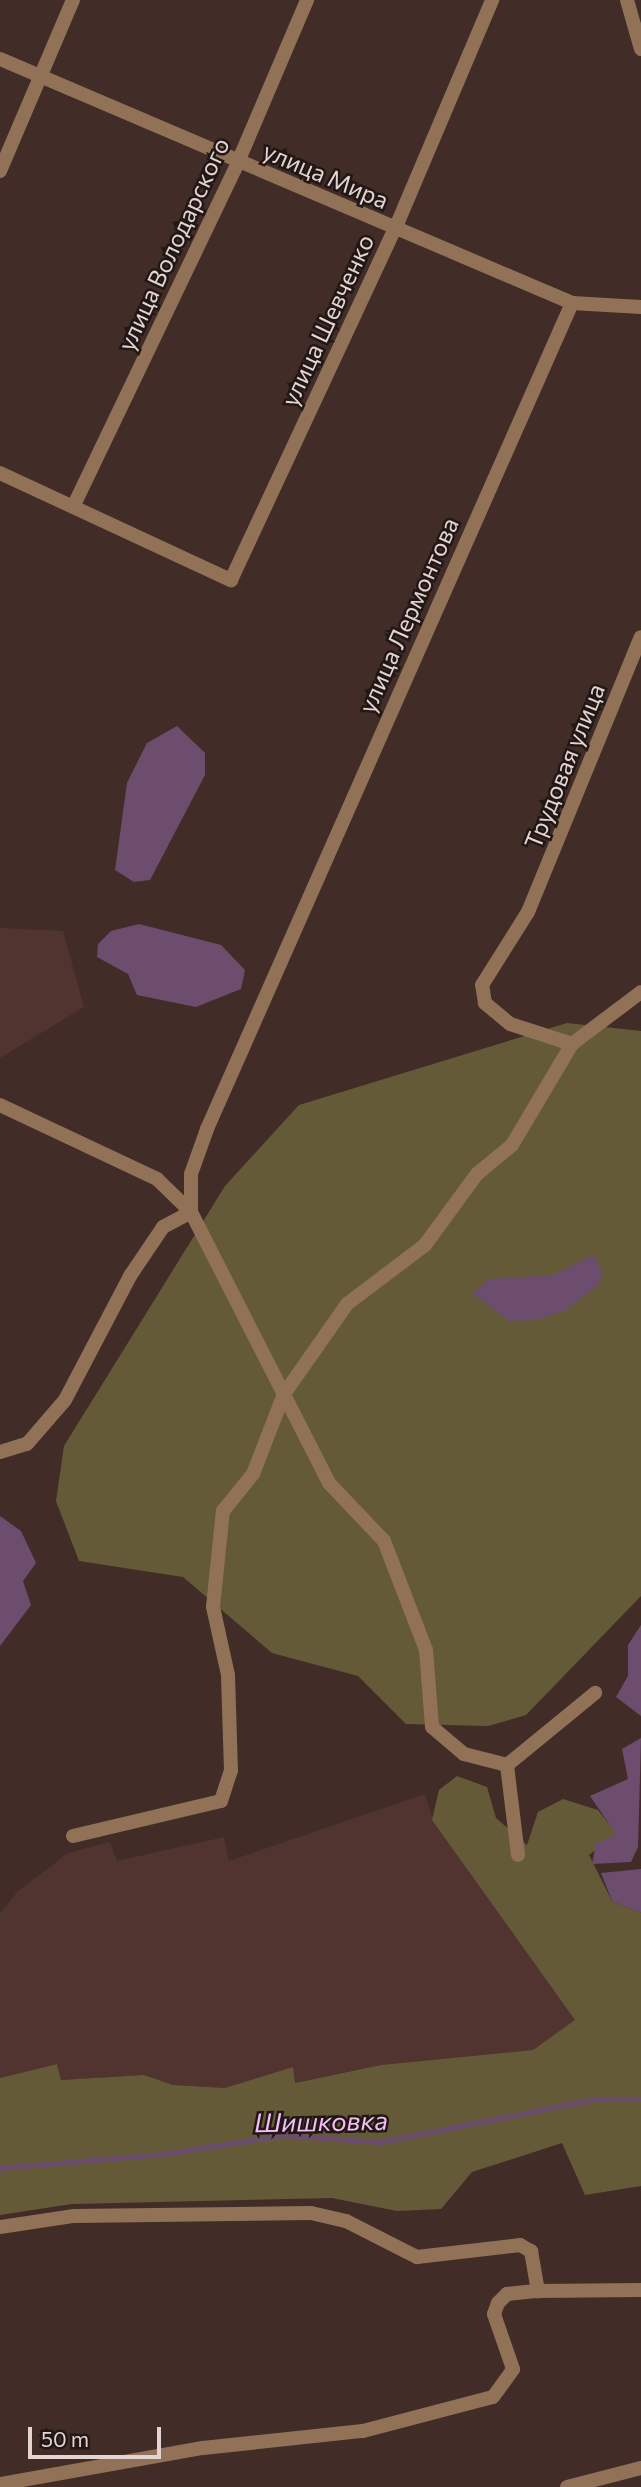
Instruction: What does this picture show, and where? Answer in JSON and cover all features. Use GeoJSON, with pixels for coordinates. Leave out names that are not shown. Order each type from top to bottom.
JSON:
{"type":"FeatureCollection","features":[{"type":"Feature","properties":{"kind":"street"},"geometry":{"type":"LineString","coordinates":[[0,171],[73,0]]}},
{"type":"Feature","properties":{"kind":"street","name":"улица Володарского"},"geometry":{"type":"LineString","coordinates":[[74,505],[238,162],[307,0]]}},
{"type":"Feature","properties":{"kind":"street","name":"улица Шевченко"},"geometry":{"type":"LineString","coordinates":[[74,505],[231,580],[395,229],[492,0]]}},
{"type":"Feature","properties":{"kind":"street"},"geometry":{"type":"LineString","coordinates":[[627,0],[641,49]]}},
{"type":"Feature","properties":{"kind":"street","name":"улица Мира"},"geometry":{"type":"LineString","coordinates":[[0,59],[572,303],[641,307]]}},
{"type":"Feature","properties":{"kind":"street","name":"улица Лермонтова"},"geometry":{"type":"LineString","coordinates":[[191,1212],[191,1174],[207,1129],[286,945],[572,303]]}},
{"type":"Feature","properties":{"kind":"street"},"geometry":{"type":"LineString","coordinates":[[0,473],[74,505]]}},
{"type":"Feature","properties":{"kind":"street","name":"Трудовая улица"},"geometry":{"type":"LineString","coordinates":[[572,1044],[510,1024],[485,1003],[482,985],[528,912],[641,637]]}},
{"type":"Feature","properties":{"kind":"street"},"geometry":{"type":"LineString","coordinates":[[73,1836],[220,1801],[231,1771],[228,1675],[213,1607],[223,1511],[253,1474],[284,1394],[347,1304],[425,1245],[477,1174],[512,1145],[572,1044],[641,992]]}},
{"type":"Feature","properties":{"kind":"street"},"geometry":{"type":"LineString","coordinates":[[0,1105],[157,1180],[191,1212],[329,1483],[384,1541],[426,1650],[432,1727],[464,1754],[507,1765]]}},
{"type":"Feature","properties":{"kind":"street"},"geometry":{"type":"LineString","coordinates":[[0,1452],[27,1444],[65,1400],[130,1276],[163,1227],[191,1212]]}},
{"type":"Feature","properties":{"kind":"street"},"geometry":{"type":"LineString","coordinates":[[507,1765],[595,1693]]}},
{"type":"Feature","properties":{"kind":"street"},"geometry":{"type":"LineString","coordinates":[[507,1765],[518,1855]]}},
{"type":"Feature","properties":{"kind":"street"},"geometry":{"type":"LineString","coordinates":[[0,2227],[75,2216],[311,2213],[346,2221],[417,2257],[520,2245],[531,2251],[538,2291]]}},
{"type":"Feature","properties":{"kind":"street"},"geometry":{"type":"LineString","coordinates":[[0,2484],[203,2448],[363,2431],[493,2397],[513,2369],[494,2314],[498,2303],[507,2294],[641,2290]]}},
{"type":"Feature","properties":{"kind":"street"},"geometry":{"type":"LineString","coordinates":[[567,2487],[641,2468]]}},
{"type":"Feature","properties":{"kind":"shaded area"},"geometry":{"type":"Polygon","coordinates":[[[177,726],[205,753],[205,775],[150,880],[134,882],[115,870],[127,783],[147,743],[177,726]]]}},
{"type":"Feature","properties":{"kind":"shaded area"},"geometry":{"type":"Polygon","coordinates":[[[139,924],[221,945],[245,970],[241,989],[196,1007],[137,995],[128,974],[97,957],[98,944],[111,931],[139,924]]]}},
{"type":"Feature","properties":{"kind":"shaded area"},"geometry":{"type":"Polygon","coordinates":[[[0,928],[63,931],[84,1007],[0,1058],[0,928]]]}},
{"type":"Feature","properties":{"kind":"shaded area"},"geometry":{"type":"Polygon","coordinates":[[[567,1023],[641,1031],[641,1596],[526,1715],[488,1726],[406,1724],[358,1676],[272,1653],[183,1577],[79,1561],[56,1501],[64,1446],[225,1186],[299,1105],[567,1023]]]}},
{"type":"Feature","properties":{"kind":"shaded area"},"geometry":{"type":"Polygon","coordinates":[[[594,1255],[603,1275],[597,1286],[566,1310],[538,1320],[509,1321],[472,1293],[489,1279],[553,1275],[594,1255]]]}},
{"type":"Feature","properties":{"kind":"shaded area"},"geometry":{"type":"Polygon","coordinates":[[[0,1516],[21,1531],[36,1563],[23,1581],[31,1605],[0,1646],[0,1516]]]}},
{"type":"Feature","properties":{"kind":"shaded area"},"geometry":{"type":"Polygon","coordinates":[[[641,1625],[641,1716],[616,1697],[628,1676],[628,1645],[641,1625]]]}},
{"type":"Feature","properties":{"kind":"shaded area"},"geometry":{"type":"Polygon","coordinates":[[[641,1738],[638,1847],[631,1862],[592,1864],[596,1844],[616,1834],[590,1796],[628,1779],[622,1749],[641,1738]]]}},
{"type":"Feature","properties":{"kind":"shaded area"},"geometry":{"type":"Polygon","coordinates":[[[457,1776],[487,1787],[496,1818],[527,1845],[538,1812],[563,1799],[598,1810],[617,1834],[589,1855],[612,1901],[641,1913],[641,2186],[585,2195],[562,2143],[472,2172],[441,2209],[397,2211],[332,2198],[72,2204],[0,2215],[0,2078],[57,2064],[61,2080],[144,2075],[173,2085],[225,2088],[293,2067],[295,2083],[381,2065],[533,2050],[575,2020],[432,1820],[439,1790],[457,1776]]]}},
{"type":"Feature","properties":{"kind":"shaded area"},"geometry":{"type":"Polygon","coordinates":[[[425,1794],[433,1820],[576,2020],[533,2050],[381,2065],[294,2083],[293,2068],[225,2088],[173,2085],[144,2075],[61,2080],[57,2064],[0,2078],[0,1914],[17,1892],[68,1853],[110,1842],[117,1861],[224,1837],[229,1861],[425,1794]]]}},
{"type":"Feature","properties":{"kind":"shaded area"},"geometry":{"type":"Polygon","coordinates":[[[641,1869],[641,1913],[612,1901],[601,1873],[641,1869]]]}},
{"type":"Feature","properties":{"kind":"waterway","name":"Шишковка"},"geometry":{"type":"LineString","coordinates":[[0,2168],[162,2154],[283,2135],[380,2142],[596,2099],[641,2099]]}}]}
